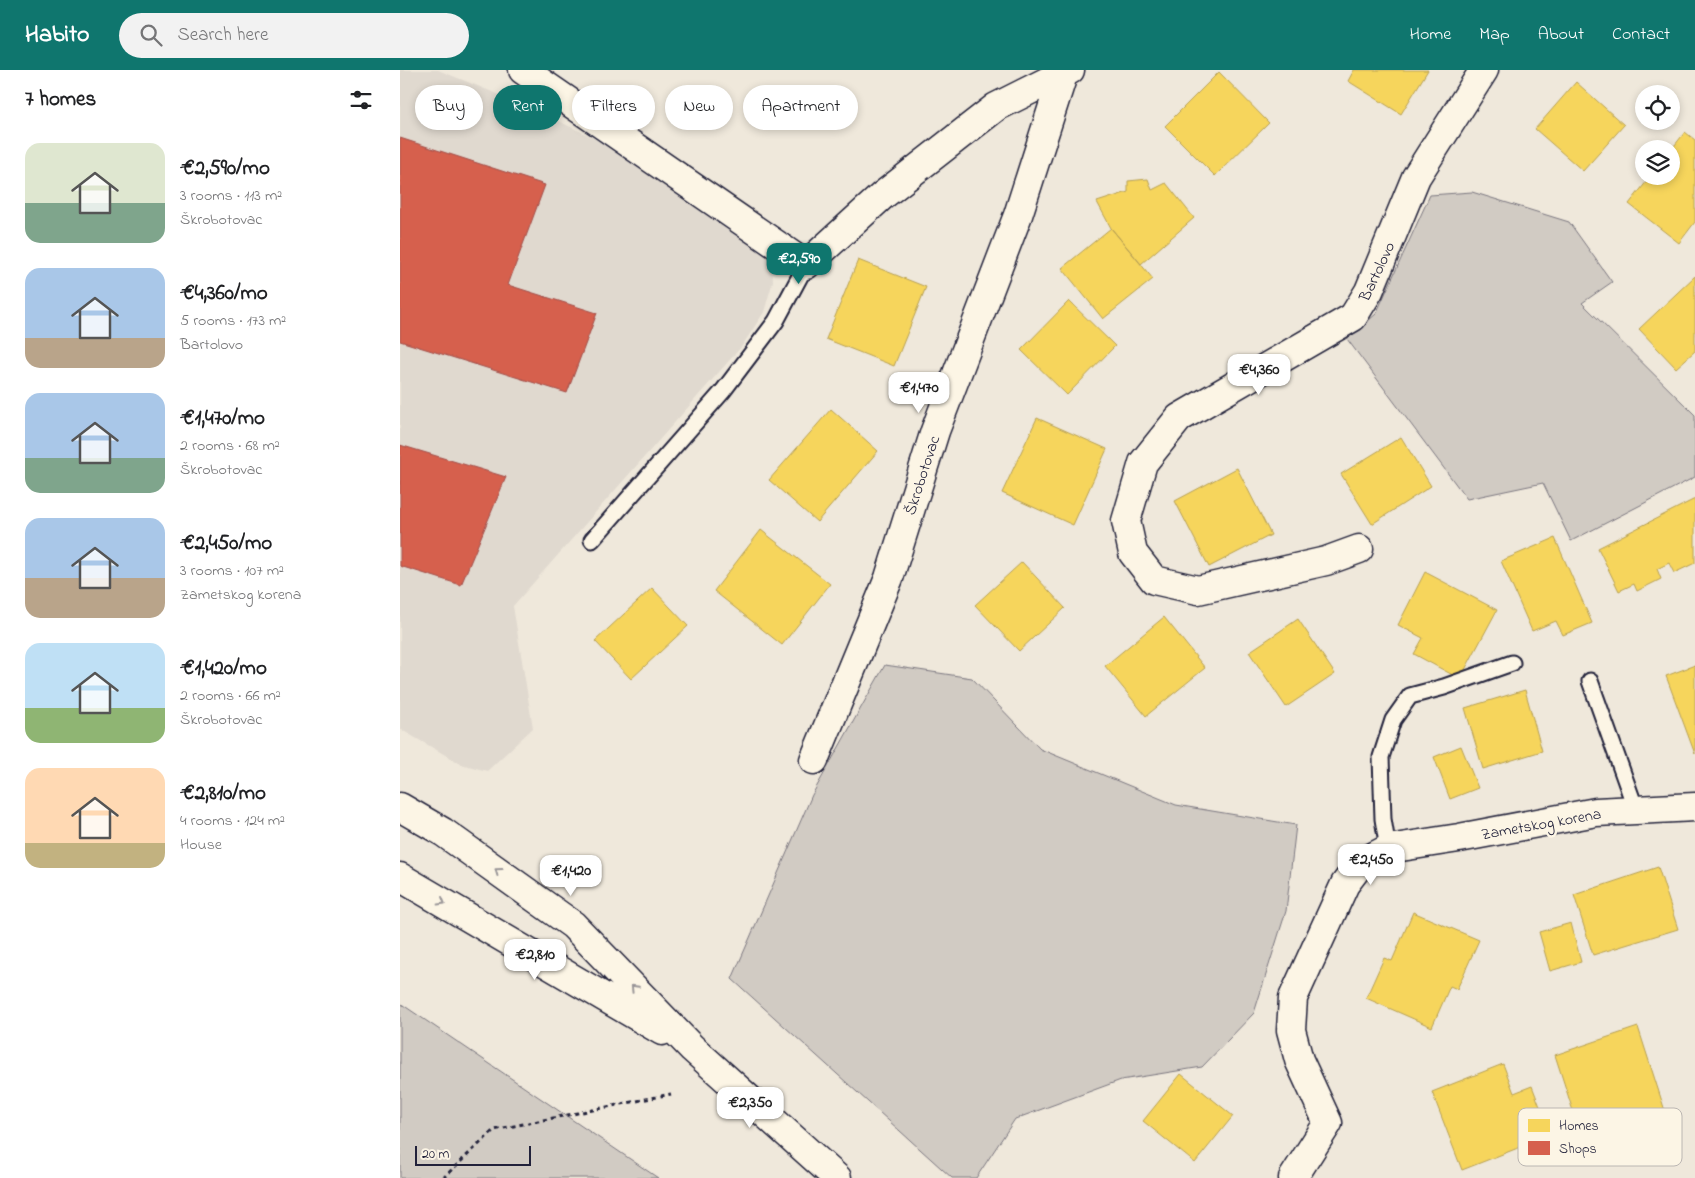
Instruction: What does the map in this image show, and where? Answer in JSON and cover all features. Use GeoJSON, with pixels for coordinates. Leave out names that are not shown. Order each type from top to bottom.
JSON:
{"type":"FeatureCollection","features":[{"type":"Feature","properties":{"kind":"street"},"geometry":{"type":"LineString","coordinates":[[523,70],[806,265]]}},
{"type":"Feature","properties":{"kind":"street","name":"Bartolovo"},"geometry":{"type":"LineString","coordinates":[[1359,549],[1326,561],[1198,590],[1154,580],[1132,553],[1126,521],[1143,464],[1179,418],[1353,317],[1369,291],[1416,177],[1484,70]]}},
{"type":"Feature","properties":{"kind":"street","name":"Škrobotovac"},"geometry":{"type":"LineString","coordinates":[[806,265],[882,196],[996,107],[1064,72]]}},
{"type":"Feature","properties":{"kind":"street","name":"Škrobotovac"},"geometry":{"type":"LineString","coordinates":[[814,760],[889,578],[935,430],[1018,215],[1064,72]]}},
{"type":"Feature","properties":{"kind":"street"},"geometry":{"type":"LineString","coordinates":[[400,807],[443,832],[574,924],[692,1048],[837,1178]]}},
{"type":"Feature","properties":{"kind":"street","name":"Zametskog korena"},"geometry":{"type":"LineString","coordinates":[[1293,1178],[1328,1123],[1299,1060],[1291,1030],[1294,998],[1345,884],[1361,864],[1388,849],[1459,838],[1596,812],[1695,807]]}},
{"type":"Feature","properties":{"kind":"street"},"geometry":{"type":"LineString","coordinates":[[400,877],[692,1048]]}},
{"type":"Feature","properties":{"kind":"lane"},"geometry":{"type":"LineString","coordinates":[[592,540],[723,390],[776,321],[806,265]]}},
{"type":"Feature","properties":{"kind":"lane"},"geometry":{"type":"LineString","coordinates":[[1388,849],[1383,819],[1381,757],[1393,720],[1410,696],[1444,688],[1512,663]]}},
{"type":"Feature","properties":{"kind":"lane"},"geometry":{"type":"LineString","coordinates":[[1590,681],[1636,810]]}},
{"type":"Feature","properties":{"kind":"path"},"geometry":{"type":"LineString","coordinates":[[443,1178],[494,1130],[671,1094]]}},
{"type":"Feature","properties":{"kind":"shaded area"},"geometry":{"type":"Polygon","coordinates":[[[400,70],[438,70],[475,85],[415,85],[415,130],[483,130],[483,88],[493,92],[493,130],[562,130],[562,123],[572,128],[572,130],[577,130],[623,152],[771,252],[773,281],[764,312],[742,346],[513,606],[533,728],[487,771],[461,764],[400,729],[400,70]]]}},
{"type":"Feature","properties":{"kind":"shaded area"},"geometry":{"type":"Polygon","coordinates":[[[1472,192],[1569,222],[1612,282],[1582,303],[1695,415],[1695,477],[1571,541],[1543,483],[1467,499],[1347,339],[1376,314],[1430,195],[1472,192]]]}},
{"type":"Feature","properties":{"kind":"shaded area"},"geometry":{"type":"Polygon","coordinates":[[[885,665],[972,678],[1040,749],[1176,805],[1296,825],[1286,911],[1254,1013],[1202,1067],[1121,1080],[1015,1119],[976,1178],[952,1178],[732,979],[812,795],[885,665]]]}},
{"type":"Feature","properties":{"kind":"shaded area"},"geometry":{"type":"Polygon","coordinates":[[[400,1003],[658,1178],[400,1178],[400,1003]]]}},
{"type":"Feature","properties":{"kind":"building: Homes"},"geometry":{"type":"Polygon","coordinates":[[[1354,70],[1428,70],[1401,114],[1348,81],[1354,70]]]}},
{"type":"Feature","properties":{"kind":"building: Homes"},"geometry":{"type":"Polygon","coordinates":[[[1219,72],[1269,123],[1215,176],[1165,126],[1219,72]]]}},
{"type":"Feature","properties":{"kind":"building: Homes"},"geometry":{"type":"Polygon","coordinates":[[[1576,82],[1624,125],[1583,171],[1535,129],[1576,82]]]}},
{"type":"Feature","properties":{"kind":"building: Homes"},"geometry":{"type":"Polygon","coordinates":[[[1685,132],[1695,140],[1695,222],[1679,243],[1629,204],[1644,185],[1680,185],[1679,140],[1685,132]]]}},
{"type":"Feature","properties":{"kind":"building: Homes"},"geometry":{"type":"Polygon","coordinates":[[[1148,179],[1152,190],[1166,183],[1194,218],[1141,264],[1111,228],[1097,202],[1128,192],[1128,181],[1148,179]]]}},
{"type":"Feature","properties":{"kind":"building: Homes"},"geometry":{"type":"Polygon","coordinates":[[[1111,228],[1153,279],[1103,319],[1062,268],[1111,228]]]}},
{"type":"Feature","properties":{"kind":"building: Homes"},"geometry":{"type":"Polygon","coordinates":[[[858,260],[926,287],[894,366],[826,339],[858,260]]]}},
{"type":"Feature","properties":{"kind":"building: Homes"},"geometry":{"type":"Polygon","coordinates":[[[1695,276],[1695,351],[1676,368],[1639,329],[1695,276]]]}},
{"type":"Feature","properties":{"kind":"building: Homes"},"geometry":{"type":"Polygon","coordinates":[[[1069,301],[1115,346],[1067,395],[1021,350],[1069,301]]]}},
{"type":"Feature","properties":{"kind":"building: Homes"},"geometry":{"type":"Polygon","coordinates":[[[831,409],[878,451],[817,522],[769,480],[831,409]]]}},
{"type":"Feature","properties":{"kind":"building: Homes"},"geometry":{"type":"Polygon","coordinates":[[[1037,418],[1107,449],[1073,525],[1002,493],[1037,418]]]}},
{"type":"Feature","properties":{"kind":"building: Homes"},"geometry":{"type":"Polygon","coordinates":[[[1401,437],[1431,486],[1372,524],[1341,474],[1401,437]]]}},
{"type":"Feature","properties":{"kind":"building: Homes"},"geometry":{"type":"Polygon","coordinates":[[[1237,468],[1271,535],[1209,567],[1175,501],[1237,468]]]}},
{"type":"Feature","properties":{"kind":"building: Homes"},"geometry":{"type":"Polygon","coordinates":[[[1695,499],[1695,563],[1674,573],[1669,563],[1657,569],[1661,579],[1637,591],[1634,584],[1619,591],[1598,548],[1695,499]]]}},
{"type":"Feature","properties":{"kind":"building: Homes"},"geometry":{"type":"Polygon","coordinates":[[[761,530],[830,584],[782,645],[714,591],[761,530]]]}},
{"type":"Feature","properties":{"kind":"building: Homes"},"geometry":{"type":"Polygon","coordinates":[[[1555,538],[1592,623],[1563,635],[1556,621],[1532,631],[1501,561],[1555,538]]]}},
{"type":"Feature","properties":{"kind":"building: Homes"},"geometry":{"type":"Polygon","coordinates":[[[1022,562],[1065,608],[1019,651],[975,605],[1022,562]]]}},
{"type":"Feature","properties":{"kind":"building: Homes"},"geometry":{"type":"Polygon","coordinates":[[[1425,572],[1497,610],[1460,679],[1414,654],[1423,638],[1398,625],[1425,572]]]}},
{"type":"Feature","properties":{"kind":"building: Homes"},"geometry":{"type":"Polygon","coordinates":[[[652,588],[688,626],[631,679],[595,641],[652,588]]]}},
{"type":"Feature","properties":{"kind":"building: Homes"},"geometry":{"type":"Polygon","coordinates":[[[1164,617],[1205,668],[1146,716],[1105,666],[1164,617]]]}},
{"type":"Feature","properties":{"kind":"building: Homes"},"geometry":{"type":"Polygon","coordinates":[[[1298,619],[1335,674],[1286,707],[1249,652],[1298,619]]]}},
{"type":"Feature","properties":{"kind":"building: Homes"},"geometry":{"type":"Polygon","coordinates":[[[1695,665],[1695,754],[1666,676],[1695,665]]]}},
{"type":"Feature","properties":{"kind":"building: Homes"},"geometry":{"type":"Polygon","coordinates":[[[1525,690],[1542,751],[1483,769],[1465,708],[1525,690]]]}},
{"type":"Feature","properties":{"kind":"building: Homes"},"geometry":{"type":"Polygon","coordinates":[[[1461,746],[1478,788],[1450,799],[1434,757],[1461,746]]]}},
{"type":"Feature","properties":{"kind":"building: Homes"},"geometry":{"type":"Polygon","coordinates":[[[1658,867],[1678,929],[1593,955],[1574,895],[1658,867]]]}},
{"type":"Feature","properties":{"kind":"building: Homes"},"geometry":{"type":"Polygon","coordinates":[[[1413,912],[1479,940],[1457,989],[1450,986],[1432,1027],[1366,998],[1384,958],[1392,961],[1413,912]]]}},
{"type":"Feature","properties":{"kind":"building: Homes"},"geometry":{"type":"Polygon","coordinates":[[[1571,923],[1581,962],[1550,971],[1539,932],[1571,923]]]}},
{"type":"Feature","properties":{"kind":"building: Homes"},"geometry":{"type":"Polygon","coordinates":[[[1638,1027],[1664,1108],[1572,1108],[1555,1055],[1638,1027]]]}},
{"type":"Feature","properties":{"kind":"building: Homes"},"geometry":{"type":"Polygon","coordinates":[[[1503,1064],[1514,1093],[1532,1086],[1541,1108],[1518,1108],[1518,1148],[1462,1170],[1432,1092],[1503,1064]]]}},
{"type":"Feature","properties":{"kind":"building: Homes"},"geometry":{"type":"Polygon","coordinates":[[[1181,1074],[1233,1116],[1195,1163],[1143,1121],[1181,1074]]]}},
{"type":"Feature","properties":{"kind":"building: Shops"},"geometry":{"type":"Polygon","coordinates":[[[400,138],[545,185],[508,285],[597,313],[567,393],[400,341],[400,138]]]}},
{"type":"Feature","properties":{"kind":"building: Shops"},"geometry":{"type":"Polygon","coordinates":[[[400,445],[506,477],[461,585],[400,566],[400,445]]]}}]}
